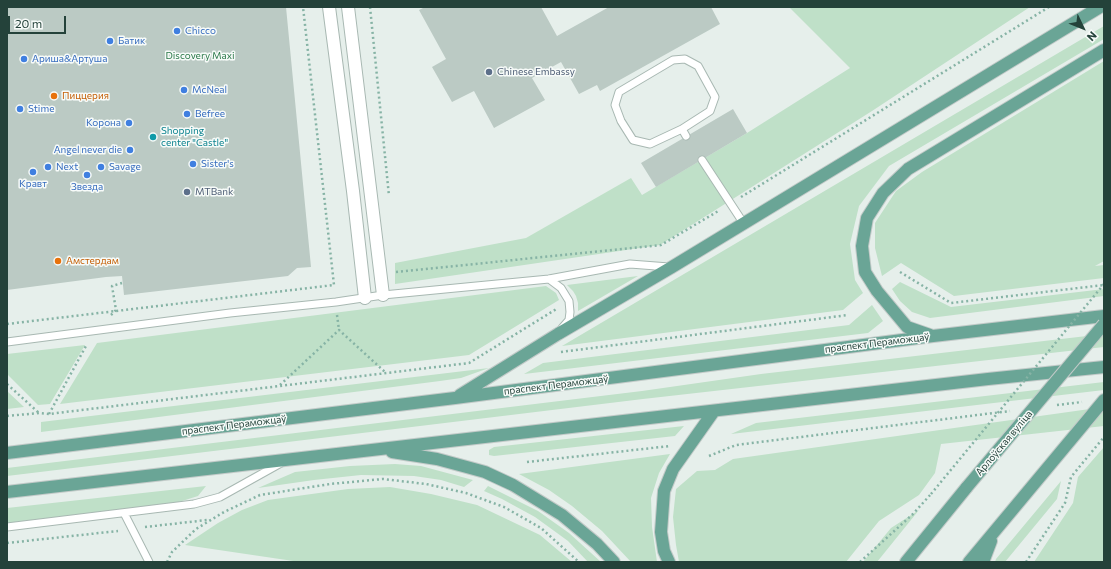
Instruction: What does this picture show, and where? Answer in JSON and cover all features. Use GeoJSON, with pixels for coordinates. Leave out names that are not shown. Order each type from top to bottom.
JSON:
{"type":"FeatureCollection","features":[{"type":"Feature","properties":{"kind":"main road"},"geometry":{"type":"LineString","coordinates":[[455,398],[558,334],[744,224],[1100,7]]}},
{"type":"Feature","properties":{"kind":"main road"},"geometry":{"type":"LineString","coordinates":[[933,336],[907,327],[877,291],[865,272],[862,246],[867,218],[883,193],[908,168],[1104,50]]}},
{"type":"Feature","properties":{"kind":"main road","name":"праспект Пераможцаў"},"geometry":{"type":"LineString","coordinates":[[7,453],[455,398],[933,336],[1104,316]]}},
{"type":"Feature","properties":{"kind":"main road","name":"Арлоўская вуліца"},"geometry":{"type":"LineString","coordinates":[[906,562],[1104,324]]}},
{"type":"Feature","properties":{"kind":"main road"},"geometry":{"type":"LineString","coordinates":[[7,492],[1104,367]]}},
{"type":"Feature","properties":{"kind":"main road"},"geometry":{"type":"LineString","coordinates":[[969,562],[1104,400]]}},
{"type":"Feature","properties":{"kind":"main road"},"geometry":{"type":"LineString","coordinates":[[668,562],[664,551],[661,532],[664,492],[673,468],[714,411]]}},
{"type":"Feature","properties":{"kind":"main road"},"geometry":{"type":"LineString","coordinates":[[375,450],[437,459],[485,472],[513,485],[562,515],[597,544],[614,562]]}},
{"type":"Feature","properties":{"kind":"main road"},"geometry":{"type":"LineString","coordinates":[[983,562],[993,533]]}},
{"type":"Feature","properties":{"kind":"street"},"geometry":{"type":"LineString","coordinates":[[329,7],[365,298]]}},
{"type":"Feature","properties":{"kind":"street"},"geometry":{"type":"LineString","coordinates":[[348,7],[383,295]]}},
{"type":"Feature","properties":{"kind":"lane"},"geometry":{"type":"LineString","coordinates":[[685,59],[698,66],[715,96],[710,111],[682,129],[650,144],[634,140],[621,121],[615,104],[619,92],[673,60],[685,59]]}},
{"type":"Feature","properties":{"kind":"lane"},"geometry":{"type":"LineString","coordinates":[[682,129],[686,136]]}},
{"type":"Feature","properties":{"kind":"lane"},"geometry":{"type":"LineString","coordinates":[[702,160],[744,224]]}},
{"type":"Feature","properties":{"kind":"lane"},"geometry":{"type":"LineString","coordinates":[[7,342],[383,295],[550,279],[630,264],[672,267]]}},
{"type":"Feature","properties":{"kind":"lane"},"geometry":{"type":"LineString","coordinates":[[550,279],[561,288],[569,302],[569,320],[558,334]]}},
{"type":"Feature","properties":{"kind":"lane"},"geometry":{"type":"LineString","coordinates":[[7,527],[194,504],[220,497],[251,481],[286,460]]}},
{"type":"Feature","properties":{"kind":"lane"},"geometry":{"type":"LineString","coordinates":[[124,513],[149,562]]}},
{"type":"Feature","properties":{"kind":"path"},"geometry":{"type":"LineString","coordinates":[[7,324],[334,285],[303,7]]}},
{"type":"Feature","properties":{"kind":"path"},"geometry":{"type":"LineString","coordinates":[[370,7],[389,202]]}},
{"type":"Feature","properties":{"kind":"path"},"geometry":{"type":"LineString","coordinates":[[395,265],[396,272],[661,245],[1049,7]]}},
{"type":"Feature","properties":{"kind":"path"},"geometry":{"type":"LineString","coordinates":[[900,272],[951,303],[1104,284]]}},
{"type":"Feature","properties":{"kind":"path"},"geometry":{"type":"LineString","coordinates":[[116,310],[112,286],[122,283]]}},
{"type":"Feature","properties":{"kind":"path"},"geometry":{"type":"LineString","coordinates":[[860,562],[913,514],[931,494],[1104,284]]}},
{"type":"Feature","properties":{"kind":"path"},"geometry":{"type":"LineString","coordinates":[[7,416],[39,413],[49,414],[469,362],[560,307]]}},
{"type":"Feature","properties":{"kind":"path"},"geometry":{"type":"LineString","coordinates":[[49,414],[94,330],[116,310]]}},
{"type":"Feature","properties":{"kind":"path"},"geometry":{"type":"LineString","coordinates":[[553,353],[848,315]]}},
{"type":"Feature","properties":{"kind":"path"},"geometry":{"type":"LineString","coordinates":[[280,386],[339,330],[386,373]]}},
{"type":"Feature","properties":{"kind":"path"},"geometry":{"type":"LineString","coordinates":[[7,384],[39,413]]}},
{"type":"Feature","properties":{"kind":"path"},"geometry":{"type":"LineString","coordinates":[[1049,406],[1088,401]]}},
{"type":"Feature","properties":{"kind":"path"},"geometry":{"type":"LineString","coordinates":[[709,456],[736,445],[1010,411]]}},
{"type":"Feature","properties":{"kind":"path"},"geometry":{"type":"LineString","coordinates":[[1026,562],[1065,503],[1071,477],[1104,437]]}},
{"type":"Feature","properties":{"kind":"path"},"geometry":{"type":"LineString","coordinates":[[526,462],[674,445]]}},
{"type":"Feature","properties":{"kind":"path"},"geometry":{"type":"LineString","coordinates":[[167,562],[172,552],[196,528],[260,495],[330,484],[383,479],[426,484],[466,493],[504,507],[541,528],[579,562]]}},
{"type":"Feature","properties":{"kind":"path"},"geometry":{"type":"LineString","coordinates":[[7,544],[209,520]]}},
{"type":"Feature","properties":{"kind":"green space"},"geometry":{"type":"Polygon","coordinates":[[[789,7],[1030,7],[872,111],[660,245],[395,284],[395,263],[526,238],[631,178],[642,195],[747,133],[850,68],[789,7]]]}},
{"type":"Feature","properties":{"kind":"green space"},"geometry":{"type":"Polygon","coordinates":[[[1104,26],[1104,39],[889,166],[859,206],[850,244],[855,280],[863,293],[843,310],[562,346],[1104,26]]]}},
{"type":"Feature","properties":{"kind":"green space"},"geometry":{"type":"Polygon","coordinates":[[[1104,61],[1104,261],[1095,266],[1104,265],[1104,278],[954,296],[901,263],[882,276],[875,248],[875,223],[896,191],[922,172],[1104,61]]]}},
{"type":"Feature","properties":{"kind":"green space"},"geometry":{"type":"Polygon","coordinates":[[[638,276],[578,311],[576,296],[567,285],[638,276]]]}},
{"type":"Feature","properties":{"kind":"green space"},"geometry":{"type":"Polygon","coordinates":[[[900,282],[951,307],[1104,289],[1104,296],[930,318],[912,312],[900,301],[892,289],[900,282]]]}},
{"type":"Feature","properties":{"kind":"green space"},"geometry":{"type":"Polygon","coordinates":[[[546,286],[556,293],[559,300],[469,355],[60,404],[97,343],[546,286]]]}},
{"type":"Feature","properties":{"kind":"green space"},"geometry":{"type":"Polygon","coordinates":[[[872,305],[883,321],[868,333],[524,374],[543,363],[849,325],[872,305]]]}},
{"type":"Feature","properties":{"kind":"green space"},"geometry":{"type":"Polygon","coordinates":[[[1104,334],[1104,347],[643,399],[7,476],[7,468],[642,391],[761,374],[1104,334]]]}},
{"type":"Feature","properties":{"kind":"green space"},"geometry":{"type":"Polygon","coordinates":[[[85,345],[50,404],[38,405],[7,374],[7,354],[85,345]]]}},
{"type":"Feature","properties":{"kind":"green space"},"geometry":{"type":"Polygon","coordinates":[[[489,368],[461,378],[440,381],[41,432],[41,422],[489,368]]]}},
{"type":"Feature","properties":{"kind":"green space"},"geometry":{"type":"Polygon","coordinates":[[[1104,382],[1104,390],[731,434],[756,423],[1104,382]]]}},
{"type":"Feature","properties":{"kind":"green space"},"geometry":{"type":"Polygon","coordinates":[[[7,391],[24,407],[7,409],[7,391]]]}},
{"type":"Feature","properties":{"kind":"green space"},"geometry":{"type":"Polygon","coordinates":[[[1104,407],[1104,426],[941,444],[935,473],[919,495],[879,521],[846,562],[679,562],[673,517],[676,489],[697,471],[715,470],[733,459],[1104,407]]]}},
{"type":"Feature","properties":{"kind":"green space"},"geometry":{"type":"Polygon","coordinates":[[[684,426],[675,436],[494,456],[489,455],[489,450],[494,447],[684,426]]]}},
{"type":"Feature","properties":{"kind":"green space"},"geometry":{"type":"Polygon","coordinates":[[[1104,447],[1104,562],[1034,562],[1073,503],[1078,477],[1104,447]]]}},
{"type":"Feature","properties":{"kind":"green space"},"geometry":{"type":"Polygon","coordinates":[[[670,454],[659,473],[651,498],[652,527],[657,562],[631,562],[602,531],[572,506],[549,490],[519,474],[670,454]]]}},
{"type":"Feature","properties":{"kind":"green space"},"geometry":{"type":"Polygon","coordinates":[[[395,464],[421,466],[473,480],[464,487],[441,480],[414,476],[361,475],[258,488],[295,472],[350,466],[395,464]]]}},
{"type":"Feature","properties":{"kind":"green space"},"geometry":{"type":"Polygon","coordinates":[[[1061,481],[1057,499],[1005,562],[995,562],[996,559],[1061,481]]]}},
{"type":"Feature","properties":{"kind":"green space"},"geometry":{"type":"Polygon","coordinates":[[[206,486],[198,496],[179,502],[7,523],[7,508],[206,486]]]}},
{"type":"Feature","properties":{"kind":"green space"},"geometry":{"type":"Polygon","coordinates":[[[488,486],[538,511],[569,533],[601,562],[588,562],[568,541],[535,517],[484,491],[488,486]]]}},
{"type":"Feature","properties":{"kind":"green space"},"geometry":{"type":"Polygon","coordinates":[[[390,487],[431,494],[477,505],[540,535],[572,562],[300,562],[185,545],[218,523],[242,510],[268,500],[348,489],[390,487]]]}},
{"type":"Feature","properties":{"kind":"green space"},"geometry":{"type":"Polygon","coordinates":[[[919,510],[877,562],[863,562],[891,528],[919,510]]]}},
{"type":"Feature","properties":{"kind":"building","name":"Shopping center \"Castle\""},"geometry":{"type":"Polygon","coordinates":[[[7,7],[286,7],[311,267],[297,268],[288,276],[124,295],[122,276],[7,290],[7,7]]]}},
{"type":"Feature","properties":{"kind":"building","name":"Chinese Embassy"},"geometry":{"type":"Polygon","coordinates":[[[425,7],[541,7],[557,36],[609,7],[711,7],[720,24],[600,91],[597,85],[579,94],[561,62],[532,78],[545,100],[494,128],[474,91],[452,102],[432,67],[446,59],[419,10],[425,7]]]}},
{"type":"Feature","properties":{"kind":"building"},"geometry":{"type":"Polygon","coordinates":[[[733,109],[747,133],[656,187],[641,163],[733,109]]]}},
{"type":"Feature","properties":{"kind":"place","name":"Chicco"},"geometry":{"type":"Point","coordinates":[177,31]}},
{"type":"Feature","properties":{"kind":"place","name":"Батик"},"geometry":{"type":"Point","coordinates":[110,41]}},
{"type":"Feature","properties":{"kind":"place","name":"Ариша&Артуша"},"geometry":{"type":"Point","coordinates":[24,59]}},
{"type":"Feature","properties":{"kind":"place","name":"Chinese Embassy"},"geometry":{"type":"Point","coordinates":[489,72]}},
{"type":"Feature","properties":{"kind":"place","name":"McNeal"},"geometry":{"type":"Point","coordinates":[184,90]}},
{"type":"Feature","properties":{"kind":"place","name":"Пиццерия"},"geometry":{"type":"Point","coordinates":[54,96]}},
{"type":"Feature","properties":{"kind":"place","name":"Stime"},"geometry":{"type":"Point","coordinates":[20,109]}},
{"type":"Feature","properties":{"kind":"place","name":"Befree"},"geometry":{"type":"Point","coordinates":[187,114]}},
{"type":"Feature","properties":{"kind":"place","name":"Корона"},"geometry":{"type":"Point","coordinates":[129,123]}},
{"type":"Feature","properties":{"kind":"place","name":"Shopping center \"Castle\""},"geometry":{"type":"Point","coordinates":[153,137]}},
{"type":"Feature","properties":{"kind":"place","name":"Angel never die"},"geometry":{"type":"Point","coordinates":[130,150]}},
{"type":"Feature","properties":{"kind":"place","name":"Sister's"},"geometry":{"type":"Point","coordinates":[193,164]}},
{"type":"Feature","properties":{"kind":"place","name":"Next"},"geometry":{"type":"Point","coordinates":[48,167]}},
{"type":"Feature","properties":{"kind":"place","name":"Savage"},"geometry":{"type":"Point","coordinates":[101,167]}},
{"type":"Feature","properties":{"kind":"place","name":"Кравт"},"geometry":{"type":"Point","coordinates":[33,172]}},
{"type":"Feature","properties":{"kind":"place","name":"Звезда"},"geometry":{"type":"Point","coordinates":[87,175]}},
{"type":"Feature","properties":{"kind":"place","name":"MTBank"},"geometry":{"type":"Point","coordinates":[187,192]}},
{"type":"Feature","properties":{"kind":"place","name":"Амстердам"},"geometry":{"type":"Point","coordinates":[58,261]}},
{"type":"Feature","properties":{"kind":"park label","name":"Discovery Maxi"},"geometry":{"type":"Point","coordinates":[200,56]}}]}
